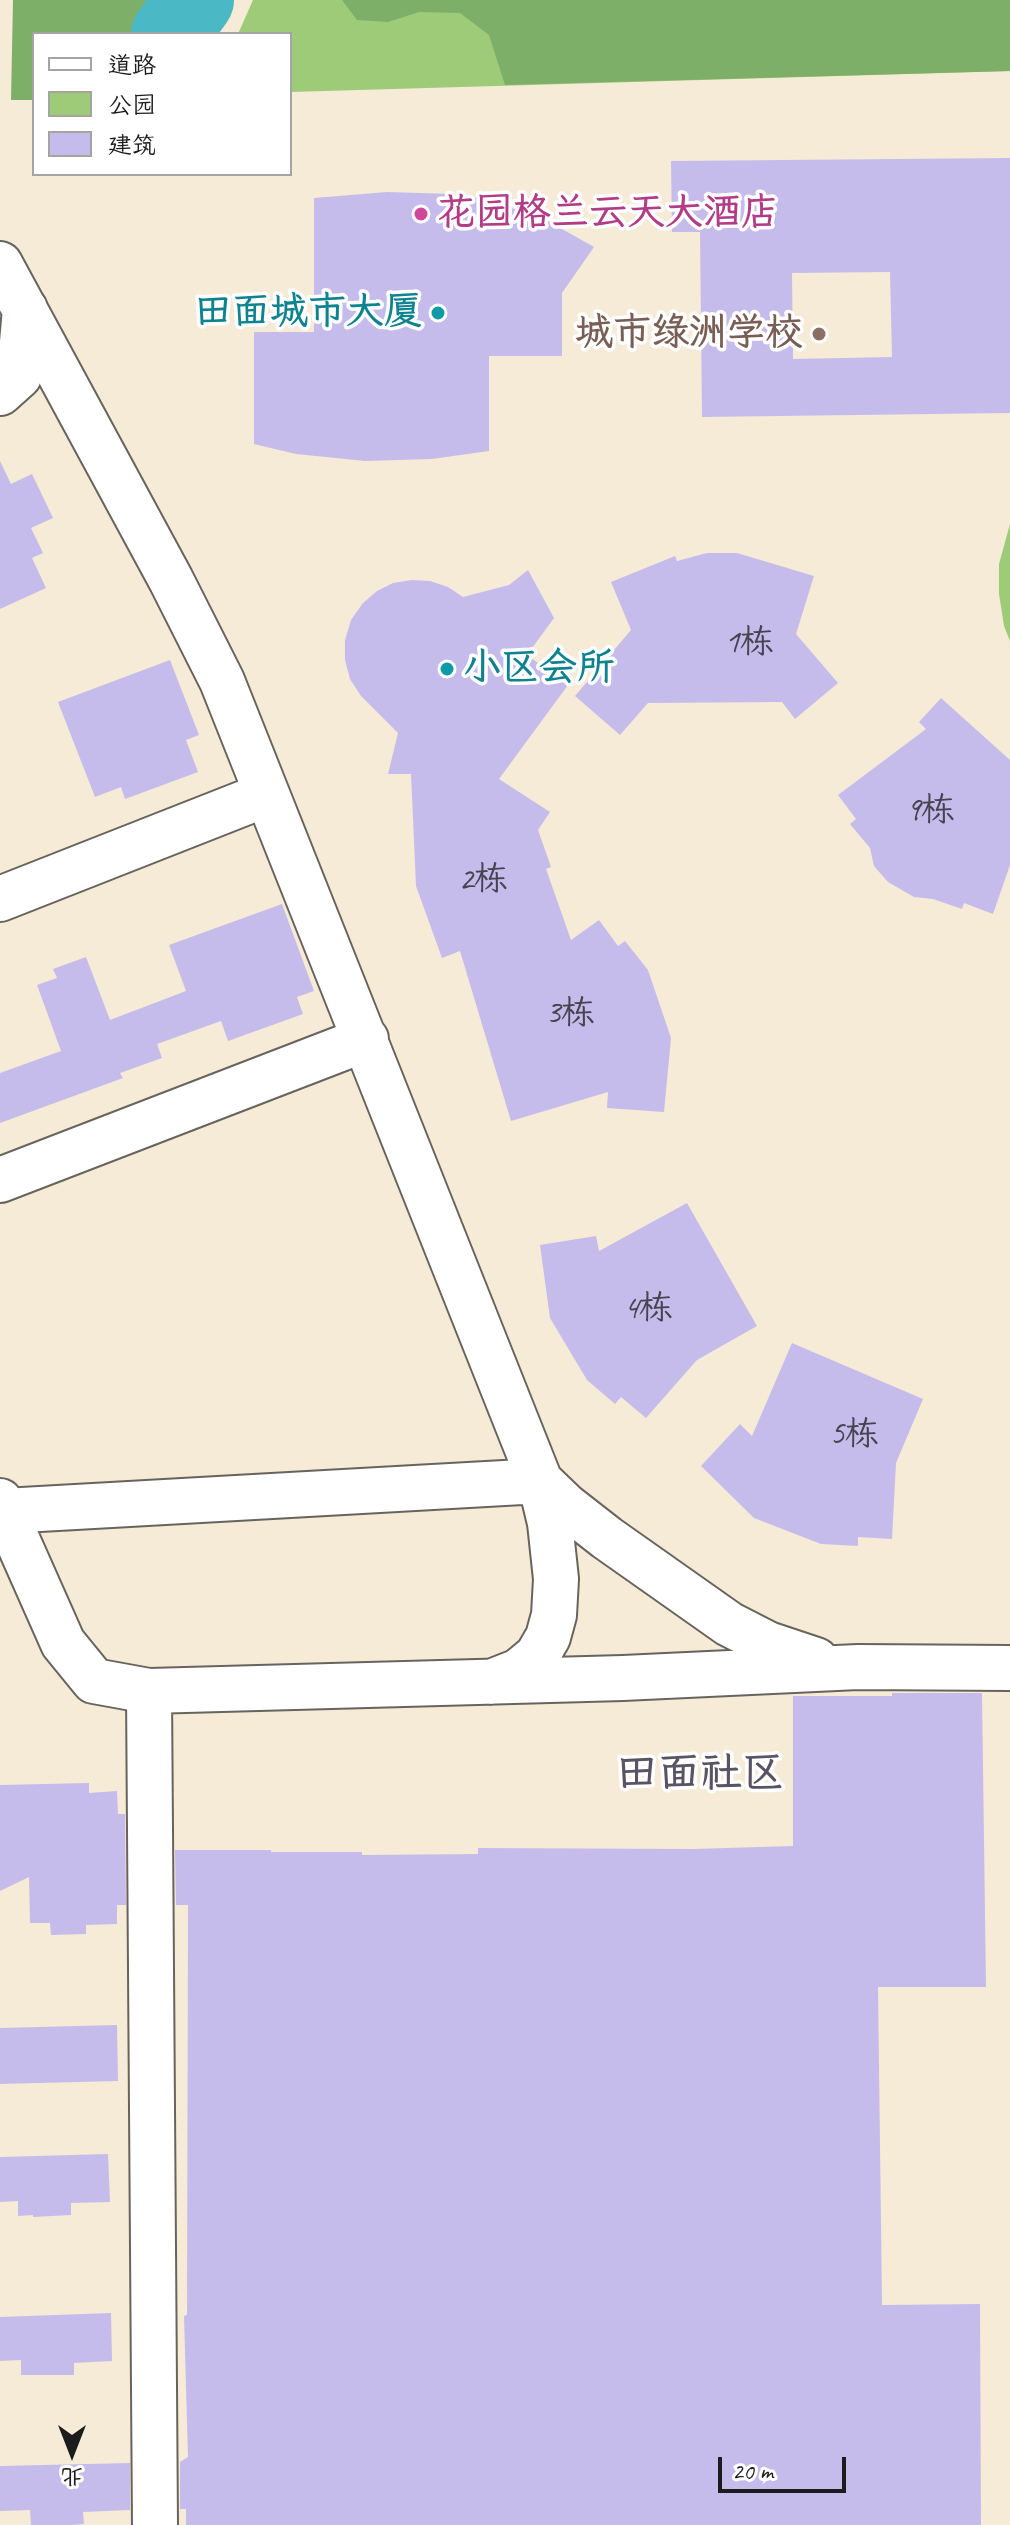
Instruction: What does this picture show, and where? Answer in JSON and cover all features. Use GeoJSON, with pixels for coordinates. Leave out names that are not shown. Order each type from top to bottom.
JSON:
{"type":"FeatureCollection","features":[{"type":"Feature","properties":{"kind":"street"},"geometry":{"type":"LineString","coordinates":[[0,264],[222,681],[540,1481],[554,1552],[556,1579],[554,1615],[555,1633],[561,1649],[573,1663],[588,1673],[605,1678],[623,1678],[642,1672],[658,1661],[670,1644],[675,1625],[674,1606],[668,1587],[654,1571],[638,1561],[619,1557],[600,1559],[582,1566],[567,1579],[558,1596],[554,1615],[548,1637],[537,1656],[519,1671],[491,1682]]}},
{"type":"Feature","properties":{"kind":"street"},"geometry":{"type":"LineString","coordinates":[[0,393],[19,376],[25,309]]}},
{"type":"Feature","properties":{"kind":"street"},"geometry":{"type":"LineString","coordinates":[[0,899],[267,794]]}},
{"type":"Feature","properties":{"kind":"street"},"geometry":{"type":"LineString","coordinates":[[0,1180],[366,1039]]}},
{"type":"Feature","properties":{"kind":"street"},"geometry":{"type":"LineString","coordinates":[[858,1667],[810,1659],[768,1644],[729,1624],[607,1538],[540,1481],[2,1506],[63,1643],[94,1681],[149,1691],[623,1678],[858,1667],[1010,1668]]}},
{"type":"Feature","properties":{"kind":"street"},"geometry":{"type":"LineString","coordinates":[[149,1691],[155,2525]]}},
{"type":"Feature","properties":{"kind":"green space"},"geometry":{"type":"Polygon","coordinates":[[[13,0],[171,0],[152,32],[32,32],[32,100],[11,100],[13,0]]]}},
{"type":"Feature","properties":{"kind":"green space"},"geometry":{"type":"Polygon","coordinates":[[[253,0],[1010,0],[1010,71],[292,92],[292,32],[239,32],[253,0]]]}},
{"type":"Feature","properties":{"kind":"green space"},"geometry":{"type":"Polygon","coordinates":[[[342,0],[1010,0],[1010,71],[505,85],[489,35],[460,13],[419,12],[388,22],[357,20],[342,0]]]}},
{"type":"Feature","properties":{"kind":"green space"},"geometry":{"type":"Polygon","coordinates":[[[1010,524],[1010,641],[1004,626],[999,594],[999,564],[1010,524]]]}},
{"type":"Feature","properties":{"kind":"building"},"geometry":{"type":"Polygon","coordinates":[[[1010,158],[1010,413],[702,417],[700,232],[672,232],[671,161],[1010,158]],[[890,272],[792,273],[793,359],[892,357],[890,272]]]}},
{"type":"Feature","properties":{"kind":"building","name":"田面城市大厦"},"geometry":{"type":"Polygon","coordinates":[[[387,192],[453,194],[485,199],[546,220],[594,247],[562,293],[562,356],[489,356],[489,451],[432,459],[365,461],[296,454],[254,444],[254,332],[314,332],[314,198],[387,192]]]}},
{"type":"Feature","properties":{"kind":"building"},"geometry":{"type":"Polygon","coordinates":[[[0,461],[11,484],[32,474],[53,518],[31,528],[43,553],[32,558],[46,588],[0,609],[0,461]]]}},
{"type":"Feature","properties":{"kind":"building"},"geometry":{"type":"Polygon","coordinates":[[[707,553],[737,553],[814,576],[796,634],[838,683],[795,719],[782,702],[648,703],[620,735],[575,696],[631,630],[611,582],[675,556],[677,561],[707,553]]]}},
{"type":"Feature","properties":{"kind":"building"},"geometry":{"type":"Polygon","coordinates":[[[528,570],[554,618],[527,655],[568,685],[499,779],[550,812],[538,830],[551,867],[546,869],[571,940],[599,920],[618,946],[625,941],[648,970],[671,1038],[664,1112],[607,1108],[608,1092],[511,1121],[460,951],[442,958],[416,886],[411,774],[388,774],[398,733],[361,696],[350,679],[345,660],[345,640],[351,620],[363,603],[393,583],[430,581],[448,587],[463,597],[509,585],[528,570]]]}},
{"type":"Feature","properties":{"kind":"building"},"geometry":{"type":"Polygon","coordinates":[[[170,660],[199,735],[186,740],[198,772],[125,799],[121,787],[95,797],[58,702],[170,660]]]}},
{"type":"Feature","properties":{"kind":"building"},"geometry":{"type":"Polygon","coordinates":[[[941,698],[1010,760],[1010,865],[993,914],[964,903],[962,909],[933,899],[914,897],[888,882],[874,866],[870,848],[850,824],[856,819],[838,795],[926,729],[919,722],[941,698]]]}},
{"type":"Feature","properties":{"kind":"building"},"geometry":{"type":"Polygon","coordinates":[[[282,904],[314,991],[297,997],[303,1014],[228,1041],[221,1021],[157,1044],[162,1058],[120,1073],[123,1078],[0,1123],[0,1073],[61,1051],[37,985],[57,978],[53,969],[86,957],[110,1020],[186,991],[169,945],[282,904]]]}},
{"type":"Feature","properties":{"kind":"building"},"geometry":{"type":"Polygon","coordinates":[[[687,1203],[757,1326],[697,1360],[646,1418],[621,1397],[615,1404],[587,1380],[550,1318],[540,1245],[596,1236],[599,1251],[687,1203]]]}},
{"type":"Feature","properties":{"kind":"building"},"geometry":{"type":"Polygon","coordinates":[[[792,1343],[923,1399],[896,1463],[892,1539],[858,1537],[858,1546],[821,1544],[754,1518],[701,1466],[740,1424],[752,1436],[792,1343]]]}},
{"type":"Feature","properties":{"kind":"building"},"geometry":{"type":"Polygon","coordinates":[[[892,1693],[982,1693],[986,1987],[878,1987],[882,2305],[980,2304],[981,2525],[186,2525],[186,2509],[180,2509],[180,2462],[188,2457],[184,2316],[187,2315],[188,1905],[176,1905],[175,1850],[362,1852],[362,1855],[478,1854],[478,1848],[793,1846],[793,1696],[892,1696],[892,1693]]]}},
{"type":"Feature","properties":{"kind":"building"},"geometry":{"type":"Polygon","coordinates":[[[89,1783],[89,1793],[117,1791],[118,1814],[125,1814],[126,1905],[117,1905],[117,1924],[86,1925],[86,1934],[51,1935],[50,1923],[30,1923],[29,1877],[0,1891],[0,1785],[89,1783]]]}},
{"type":"Feature","properties":{"kind":"building"},"geometry":{"type":"Polygon","coordinates":[[[117,2025],[118,2081],[0,2084],[0,2028],[117,2025]]]}},
{"type":"Feature","properties":{"kind":"building"},"geometry":{"type":"Polygon","coordinates":[[[108,2154],[110,2202],[71,2203],[71,2215],[33,2217],[18,2216],[18,2201],[0,2202],[0,2157],[108,2154]]]}},
{"type":"Feature","properties":{"kind":"building"},"geometry":{"type":"Polygon","coordinates":[[[111,2313],[112,2361],[74,2363],[74,2375],[21,2375],[21,2360],[0,2361],[0,2317],[111,2313]]]}},
{"type":"Feature","properties":{"kind":"building"},"geometry":{"type":"Polygon","coordinates":[[[130,2463],[130,2510],[83,2512],[84,2524],[70,2525],[31,2525],[30,2510],[0,2511],[0,2466],[130,2463]]]}},
{"type":"Feature","properties":{"kind":"waterway"},"geometry":{"type":"LineString","coordinates":[[171,32],[195,0]]}},
{"type":"Feature","properties":{"kind":"place","name":"花园格兰云天大酒店"},"geometry":{"type":"Point","coordinates":[421,214]}},
{"type":"Feature","properties":{"kind":"place","name":"田面城市大厦"},"geometry":{"type":"Point","coordinates":[438,313]}},
{"type":"Feature","properties":{"kind":"place","name":"城市绿洲学校"},"geometry":{"type":"Point","coordinates":[819,334]}},
{"type":"Feature","properties":{"kind":"place","name":"小区会所"},"geometry":{"type":"Point","coordinates":[447,669]}},
{"type":"Feature","properties":{"kind":"district","name":"田面社区"},"geometry":{"type":"Point","coordinates":[700,1775]}}]}
